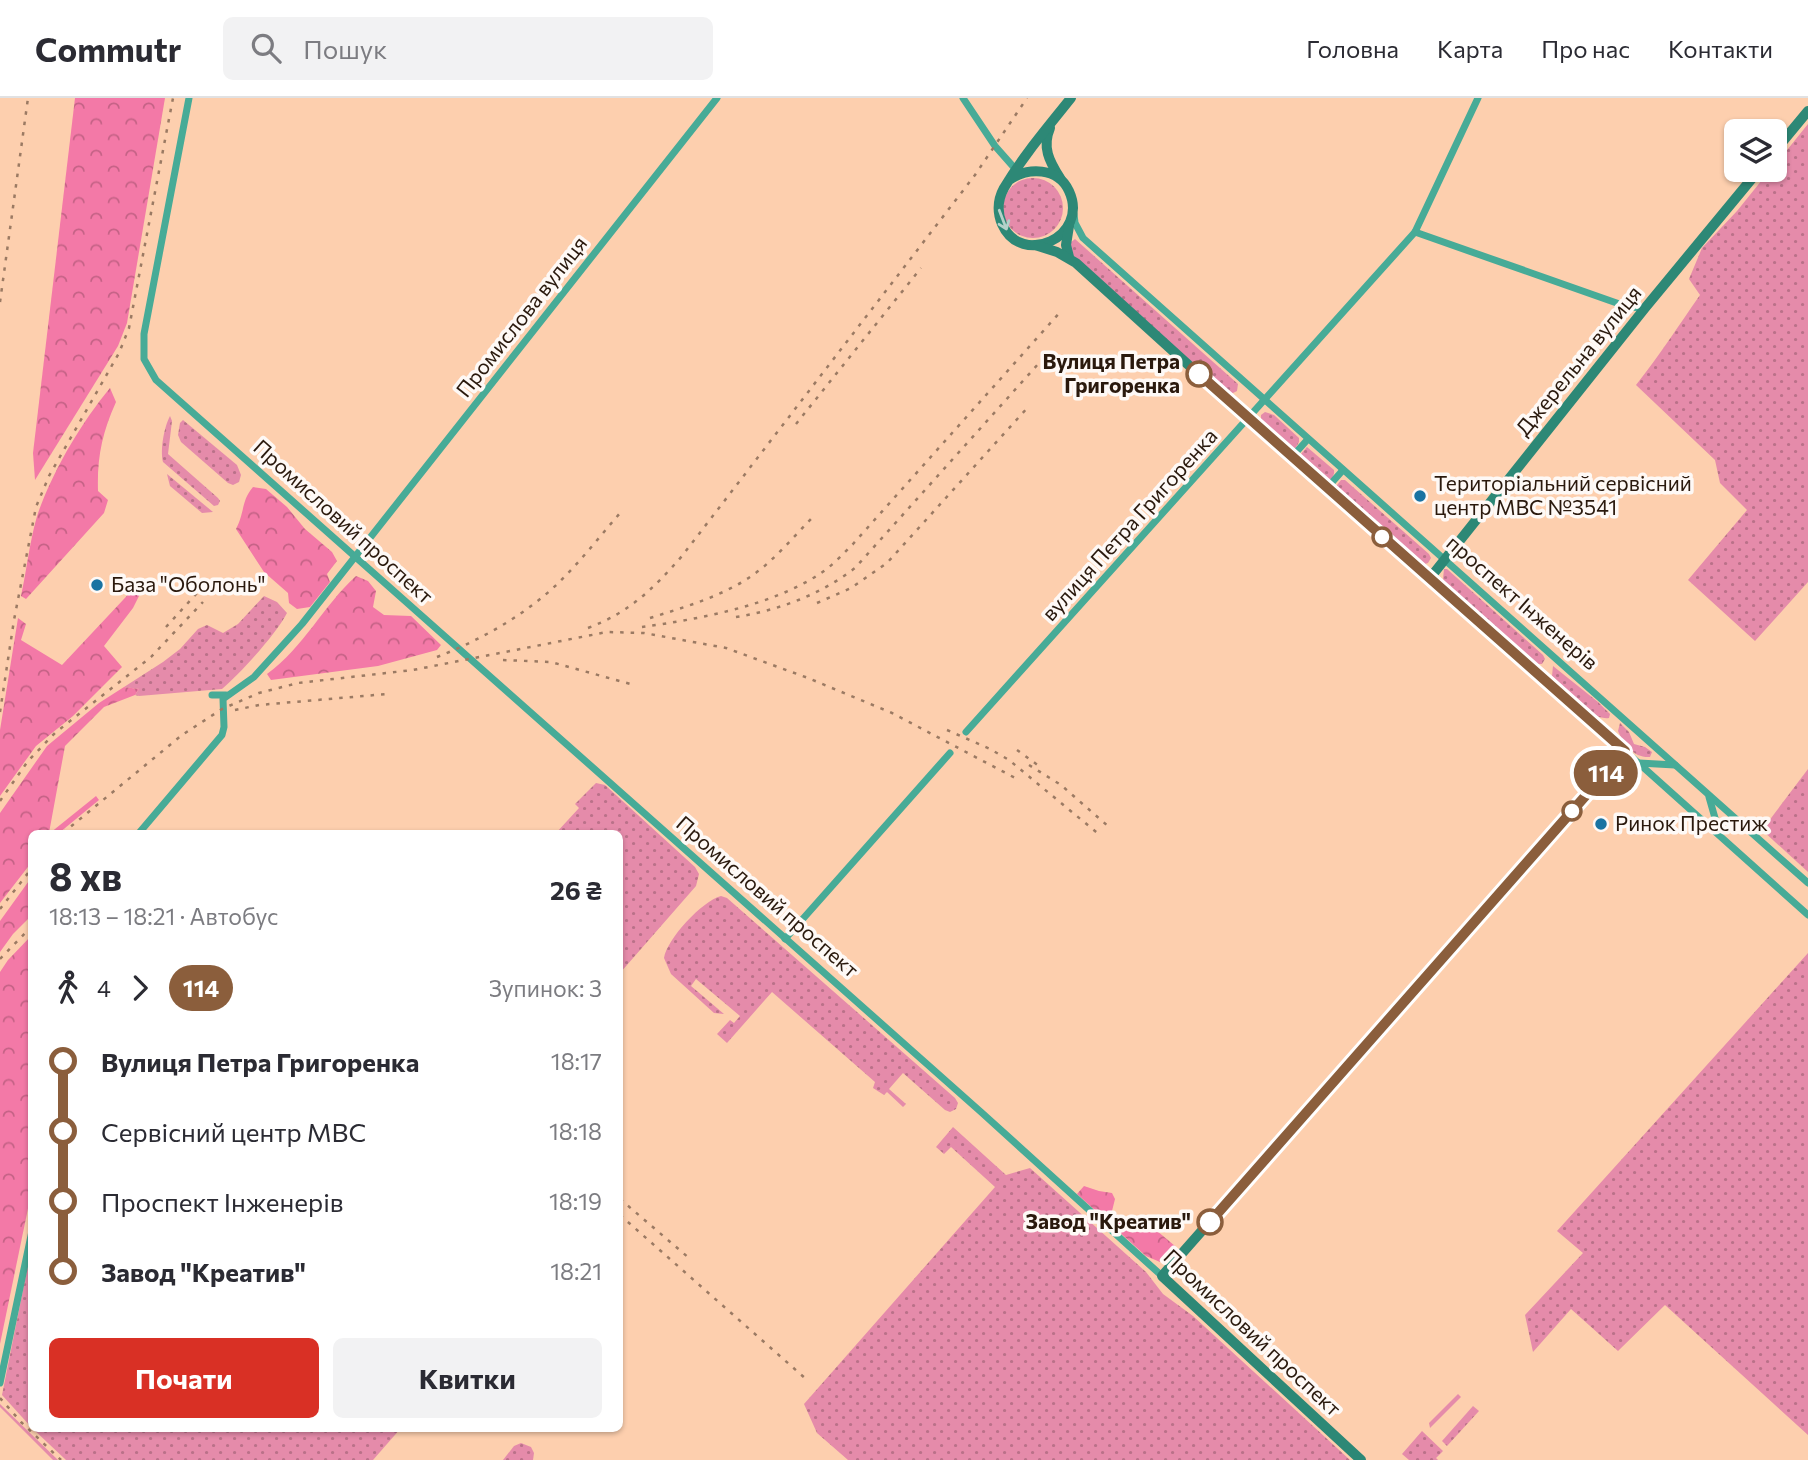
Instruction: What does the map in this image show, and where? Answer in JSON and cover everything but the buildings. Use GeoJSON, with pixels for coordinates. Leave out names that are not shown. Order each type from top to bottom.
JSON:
{"type":"FeatureCollection","features":[{"type":"Feature","properties":{"kind":"street","name":"Промисловий проспект"},"geometry":{"type":"LineString","coordinates":[[189,98],[144,334],[146,367],[156,380],[1162,1276],[1361,1460]]}},
{"type":"Feature","properties":{"kind":"street","name":"Промислова вулиця"},"geometry":{"type":"LineString","coordinates":[[227,695],[254,677],[355,559],[717,98]]}},
{"type":"Feature","properties":{"kind":"street"},"geometry":{"type":"LineString","coordinates":[[962,98],[1015,175]]}},
{"type":"Feature","properties":{"kind":"street"},"geometry":{"type":"LineString","coordinates":[[1070,222],[1056,239],[1035,245],[1013,238],[1004,228],[999,216],[999,202],[1015,175],[1071,98]]}},
{"type":"Feature","properties":{"kind":"street","name":"вулиця Петра Григоренка"},"geometry":{"type":"LineString","coordinates":[[966,732],[1249,420],[1415,232],[1478,98]]}},
{"type":"Feature","properties":{"kind":"street"},"geometry":{"type":"LineString","coordinates":[[1787,136],[1808,111]]}},
{"type":"Feature","properties":{"kind":"street"},"geometry":{"type":"LineString","coordinates":[[1055,119],[1048,132],[1046,150],[1049,161],[1072,202],[1066,245],[1069,257]]}},
{"type":"Feature","properties":{"kind":"street"},"geometry":{"type":"LineString","coordinates":[[1015,175],[1044,172],[1055,176],[1064,184]]}},
{"type":"Feature","properties":{"kind":"street","name":"Джерельна вулиця"},"geometry":{"type":"LineString","coordinates":[[1430,578],[1749,182]]}},
{"type":"Feature","properties":{"kind":"street","name":"проспект Інженерів"},"geometry":{"type":"LineString","coordinates":[[1072,202],[1075,223],[1083,238],[1808,883]]}},
{"type":"Feature","properties":{"kind":"street"},"geometry":{"type":"LineString","coordinates":[[1415,232],[1629,307],[1645,309]]}},
{"type":"Feature","properties":{"kind":"street","name":"проспект Інженерів"},"geometry":{"type":"LineString","coordinates":[[1035,245],[1069,257],[1291,458],[1625,751]]}},
{"type":"Feature","properties":{"kind":"street"},"geometry":{"type":"LineString","coordinates":[[1291,458],[1308,439]]}},
{"type":"Feature","properties":{"kind":"street"},"geometry":{"type":"LineString","coordinates":[[1327,488],[1343,470]]}},
{"type":"Feature","properties":{"kind":"street"},"geometry":{"type":"LineString","coordinates":[[142,830],[222,735],[222,704],[227,695],[212,695]]}},
{"type":"Feature","properties":{"kind":"street"},"geometry":{"type":"LineString","coordinates":[[1162,1276],[1625,751],[1808,915]]}},
{"type":"Feature","properties":{"kind":"street"},"geometry":{"type":"LineString","coordinates":[[785,939],[950,753]]}},
{"type":"Feature","properties":{"kind":"street"},"geometry":{"type":"LineString","coordinates":[[1639,763],[1676,765]]}},
{"type":"Feature","properties":{"kind":"street"},"geometry":{"type":"LineString","coordinates":[[1708,793],[1720,836]]}},
{"type":"Feature","properties":{"kind":"street"},"geometry":{"type":"LineString","coordinates":[[0,1383],[28,1250]]}},
{"type":"Feature","properties":{"kind":"shaded area"},"geometry":{"type":"Polygon","coordinates":[[[1808,124],[1808,582],[1755,641],[1688,580],[1747,510],[1720,483],[1715,460],[1636,385],[1700,295],[1689,279],[1702,248],[1760,182],[1787,182],[1787,150],[1808,124]]]}},
{"type":"Feature","properties":{"kind":"shaded area"},"geometry":{"type":"Polygon","coordinates":[[[1027,178],[1039,178],[1055,186],[1061,196],[1061,220],[1055,230],[1039,238],[1027,238],[1011,230],[1003,214],[1003,202],[1011,186],[1027,178]]]}},
{"type":"Feature","properties":{"kind":"shaded area"},"geometry":{"type":"Polygon","coordinates":[[[1075,239],[1238,384],[1237,391],[1229,395],[1072,256],[1070,243],[1075,239]]]}},
{"type":"Feature","properties":{"kind":"shaded area"},"geometry":{"type":"Polygon","coordinates":[[[1265,412],[1274,415],[1299,438],[1295,449],[1288,448],[1261,424],[1261,415],[1265,412]]]}},
{"type":"Feature","properties":{"kind":"shaded area"},"geometry":{"type":"Polygon","coordinates":[[[170,416],[172,421],[168,454],[218,498],[218,505],[214,506],[163,462],[163,439],[170,416]]]}},
{"type":"Feature","properties":{"kind":"shaded area"},"geometry":{"type":"Polygon","coordinates":[[[183,420],[237,465],[241,475],[239,482],[233,485],[228,483],[181,442],[178,435],[183,420]]]}},
{"type":"Feature","properties":{"kind":"shaded area"},"geometry":{"type":"Polygon","coordinates":[[[1307,447],[1334,470],[1328,482],[1301,460],[1301,454],[1307,447]]]}},
{"type":"Feature","properties":{"kind":"shaded area"},"geometry":{"type":"Polygon","coordinates":[[[167,474],[213,512],[202,513],[170,486],[167,474]]]}},
{"type":"Feature","properties":{"kind":"shaded area"},"geometry":{"type":"Polygon","coordinates":[[[1341,480],[1345,480],[1429,554],[1431,558],[1428,563],[1422,565],[1416,561],[1334,489],[1341,480]]]}},
{"type":"Feature","properties":{"kind":"shaded area"},"geometry":{"type":"Polygon","coordinates":[[[1444,569],[1543,655],[1545,659],[1542,664],[1529,660],[1447,586],[1443,579],[1444,569]]]}},
{"type":"Feature","properties":{"kind":"shaded area"},"geometry":{"type":"Polygon","coordinates":[[[264,596],[277,602],[287,613],[258,653],[222,689],[139,696],[135,695],[139,689],[124,687],[180,649],[198,629],[207,625],[223,633],[238,624],[264,596]]]}},
{"type":"Feature","properties":{"kind":"shaded area"},"geometry":{"type":"Polygon","coordinates":[[[1553,666],[1598,702],[1610,714],[1609,718],[1594,715],[1579,703],[1552,676],[1553,666]]]}},
{"type":"Feature","properties":{"kind":"shaded area"},"geometry":{"type":"Polygon","coordinates":[[[1620,723],[1629,732],[1634,744],[1652,752],[1650,757],[1634,753],[1627,746],[1618,731],[1620,723]]]}},
{"type":"Feature","properties":{"kind":"shaded area"},"geometry":{"type":"Polygon","coordinates":[[[1808,769],[1808,872],[1762,830],[1808,769]]]}},
{"type":"Feature","properties":{"kind":"shaded area"},"geometry":{"type":"Polygon","coordinates":[[[596,783],[605,785],[695,867],[699,874],[696,886],[623,970],[623,830],[559,830],[579,808],[575,804],[596,783]]]}},
{"type":"Feature","properties":{"kind":"shaded area"},"geometry":{"type":"Polygon","coordinates":[[[721,896],[727,898],[955,1098],[958,1103],[956,1109],[950,1112],[945,1110],[903,1073],[889,1089],[906,1104],[903,1107],[887,1092],[884,1095],[873,1088],[875,1082],[772,992],[727,1043],[717,1034],[730,1020],[734,1023],[740,1016],[696,979],[691,986],[724,1014],[714,1013],[671,974],[664,958],[678,931],[704,905],[721,896]]]}},
{"type":"Feature","properties":{"kind":"shaded area"},"geometry":{"type":"Polygon","coordinates":[[[1808,953],[1808,1435],[1665,1305],[1618,1351],[1571,1309],[1533,1352],[1525,1315],[1583,1253],[1557,1231],[1808,953]]]}},
{"type":"Feature","properties":{"kind":"shaded area"},"geometry":{"type":"Polygon","coordinates":[[[953,1127],[1006,1175],[1030,1168],[1146,1272],[1163,1294],[1193,1316],[1350,1460],[848,1460],[817,1433],[804,1404],[995,1187],[951,1147],[944,1154],[936,1147],[953,1127]]]}},
{"type":"Feature","properties":{"kind":"shaded area"},"geometry":{"type":"Polygon","coordinates":[[[28,1265],[28,1424],[2,1395],[28,1265]]]}},
{"type":"Feature","properties":{"kind":"shaded area"},"geometry":{"type":"Polygon","coordinates":[[[1458,1394],[1461,1397],[1430,1428],[1429,1423],[1458,1394]]]}},
{"type":"Feature","properties":{"kind":"shaded area"},"geometry":{"type":"Polygon","coordinates":[[[0,1404],[58,1460],[53,1460],[0,1404]]]}},
{"type":"Feature","properties":{"kind":"shaded area"},"geometry":{"type":"Polygon","coordinates":[[[1473,1406],[1479,1411],[1447,1446],[1442,1441],[1473,1406]]]}},
{"type":"Feature","properties":{"kind":"shaded area"},"geometry":{"type":"Polygon","coordinates":[[[1422,1431],[1443,1451],[1436,1458],[1438,1460],[1409,1460],[1402,1454],[1422,1431]]]}},
{"type":"Feature","properties":{"kind":"shaded area"},"geometry":{"type":"Polygon","coordinates":[[[36,1432],[398,1432],[373,1460],[66,1460],[36,1432]]]}},
{"type":"Feature","properties":{"kind":"shaded area"},"geometry":{"type":"Polygon","coordinates":[[[521,1443],[531,1447],[533,1460],[503,1460],[514,1446],[521,1443]]]}},
{"type":"Feature","properties":{"kind":"green space"},"geometry":{"type":"Polygon","coordinates":[[[75,98],[165,98],[127,323],[118,346],[35,480],[33,453],[75,98]]]}},
{"type":"Feature","properties":{"kind":"green space"},"geometry":{"type":"Polygon","coordinates":[[[110,388],[116,402],[101,446],[98,468],[98,491],[108,500],[104,513],[26,599],[21,596],[41,505],[71,444],[110,388]]]}},
{"type":"Feature","properties":{"kind":"green space"},"geometry":{"type":"Polygon","coordinates":[[[253,487],[266,489],[287,507],[305,529],[332,552],[337,561],[327,574],[330,582],[310,607],[297,609],[289,603],[288,593],[264,572],[236,529],[253,487]]]}},
{"type":"Feature","properties":{"kind":"green space"},"geometry":{"type":"Polygon","coordinates":[[[356,576],[368,581],[376,591],[373,607],[384,615],[411,616],[441,645],[437,650],[378,666],[271,680],[267,674],[292,652],[333,600],[356,576]]]}},
{"type":"Feature","properties":{"kind":"green space"},"geometry":{"type":"Polygon","coordinates":[[[138,584],[142,590],[133,608],[104,646],[122,667],[73,716],[36,746],[0,796],[0,730],[18,618],[26,624],[21,640],[62,665],[138,584]]]}},
{"type":"Feature","properties":{"kind":"green space"},"geometry":{"type":"Polygon","coordinates":[[[124,687],[139,689],[135,695],[104,707],[65,746],[50,830],[28,830],[28,867],[0,903],[0,813],[47,746],[99,703],[124,687]]]}},
{"type":"Feature","properties":{"kind":"green space"},"geometry":{"type":"Polygon","coordinates":[[[96,796],[99,800],[63,830],[54,830],[96,796]]]}},
{"type":"Feature","properties":{"kind":"green space"},"geometry":{"type":"Polygon","coordinates":[[[28,882],[28,919],[0,952],[0,921],[28,882]]]}},
{"type":"Feature","properties":{"kind":"green space"},"geometry":{"type":"Polygon","coordinates":[[[28,939],[28,1209],[0,1344],[0,972],[28,939]]]}},
{"type":"Feature","properties":{"kind":"green space"},"geometry":{"type":"Polygon","coordinates":[[[1084,1186],[1112,1193],[1115,1199],[1112,1211],[1132,1226],[1144,1220],[1175,1246],[1178,1250],[1174,1257],[1160,1262],[1146,1256],[1077,1194],[1084,1186]]]}},
{"type":"Feature","properties":{"kind":"railway"},"geometry":{"type":"LineString","coordinates":[[0,302],[28,98]]}},
{"type":"Feature","properties":{"kind":"railway"},"geometry":{"type":"LineString","coordinates":[[0,712],[14,620],[36,507],[49,476],[119,353],[129,328],[173,98]]}},
{"type":"Feature","properties":{"kind":"railway"},"geometry":{"type":"LineString","coordinates":[[588,628],[629,607],[682,556],[975,175],[1027,98]]}},
{"type":"Feature","properties":{"kind":"railway"},"geometry":{"type":"LineString","coordinates":[[796,424],[921,268]]}},
{"type":"Feature","properties":{"kind":"railway"},"geometry":{"type":"LineString","coordinates":[[642,627],[711,615],[758,602],[802,584],[825,570],[853,544],[1062,310]]}},
{"type":"Feature","properties":{"kind":"railway"},"geometry":{"type":"LineString","coordinates":[[736,617],[768,610],[813,594],[855,568],[1048,353]]}},
{"type":"Feature","properties":{"kind":"railway"},"geometry":{"type":"LineString","coordinates":[[817,603],[851,588],[887,563],[1029,406]]}},
{"type":"Feature","properties":{"kind":"railway"},"geometry":{"type":"LineString","coordinates":[[437,657],[498,628],[540,599],[571,570],[621,512]]}},
{"type":"Feature","properties":{"kind":"railway"},"geometry":{"type":"LineString","coordinates":[[650,618],[714,596],[739,584],[759,571],[813,517]]}},
{"type":"Feature","properties":{"kind":"railway"},"geometry":{"type":"LineString","coordinates":[[166,627],[208,581]]}},
{"type":"Feature","properties":{"kind":"railway"},"geometry":{"type":"LineString","coordinates":[[0,801],[28,761],[55,733],[151,657],[203,602]]}},
{"type":"Feature","properties":{"kind":"railway"},"geometry":{"type":"LineString","coordinates":[[67,830],[182,735],[222,709],[259,693],[298,683],[413,670],[607,632],[644,633],[726,648],[892,713],[1019,780]]}},
{"type":"Feature","properties":{"kind":"railway"},"geometry":{"type":"LineString","coordinates":[[503,660],[551,662],[634,685]]}},
{"type":"Feature","properties":{"kind":"railway"},"geometry":{"type":"LineString","coordinates":[[235,710],[259,705],[387,694]]}},
{"type":"Feature","properties":{"kind":"railway"},"geometry":{"type":"LineString","coordinates":[[947,730],[1009,760],[1101,836]]}},
{"type":"Feature","properties":{"kind":"railway"},"geometry":{"type":"LineString","coordinates":[[1017,750],[1039,766]]}},
{"type":"Feature","properties":{"kind":"railway"},"geometry":{"type":"LineString","coordinates":[[1029,765],[1061,785],[1109,827]]}},
{"type":"Feature","properties":{"kind":"railway"},"geometry":{"type":"LineString","coordinates":[[0,909],[28,873]]}},
{"type":"Feature","properties":{"kind":"railway"},"geometry":{"type":"LineString","coordinates":[[0,959],[28,930]]}},
{"type":"Feature","properties":{"kind":"railway"},"geometry":{"type":"LineString","coordinates":[[623,1202],[689,1258]]}},
{"type":"Feature","properties":{"kind":"railway"},"geometry":{"type":"LineString","coordinates":[[623,1218],[806,1379]]}},
{"type":"Feature","properties":{"kind":"railway"},"geometry":{"type":"LineString","coordinates":[[0,1398],[28,1429]]}},
{"type":"Feature","properties":{"kind":"railway"},"geometry":{"type":"LineString","coordinates":[[32,1432],[61,1460]]}},
{"type":"Feature","properties":{"kind":"bus line","name":"114"},"geometry":{"type":"LineString","coordinates":[[1199,374],[1625,751],[1210,1222]]}},
{"type":"Feature","properties":{"kind":"place","name":"Вулиця Петра Григоренка"},"geometry":{"type":"Point","coordinates":[1199,374]}},
{"type":"Feature","properties":{"kind":"place","name":"Територіальний сервісний центр МВС №3541"},"geometry":{"type":"Point","coordinates":[1420,496]}},
{"type":"Feature","properties":{"kind":"place","name":"База \"Оболонь\""},"geometry":{"type":"Point","coordinates":[97,585]}},
{"type":"Feature","properties":{"kind":"place","name":"Ринок Престиж"},"geometry":{"type":"Point","coordinates":[1601,824]}},
{"type":"Feature","properties":{"kind":"place","name":"Завод \"Креатив\""},"geometry":{"type":"Point","coordinates":[1210,1222]}}]}
